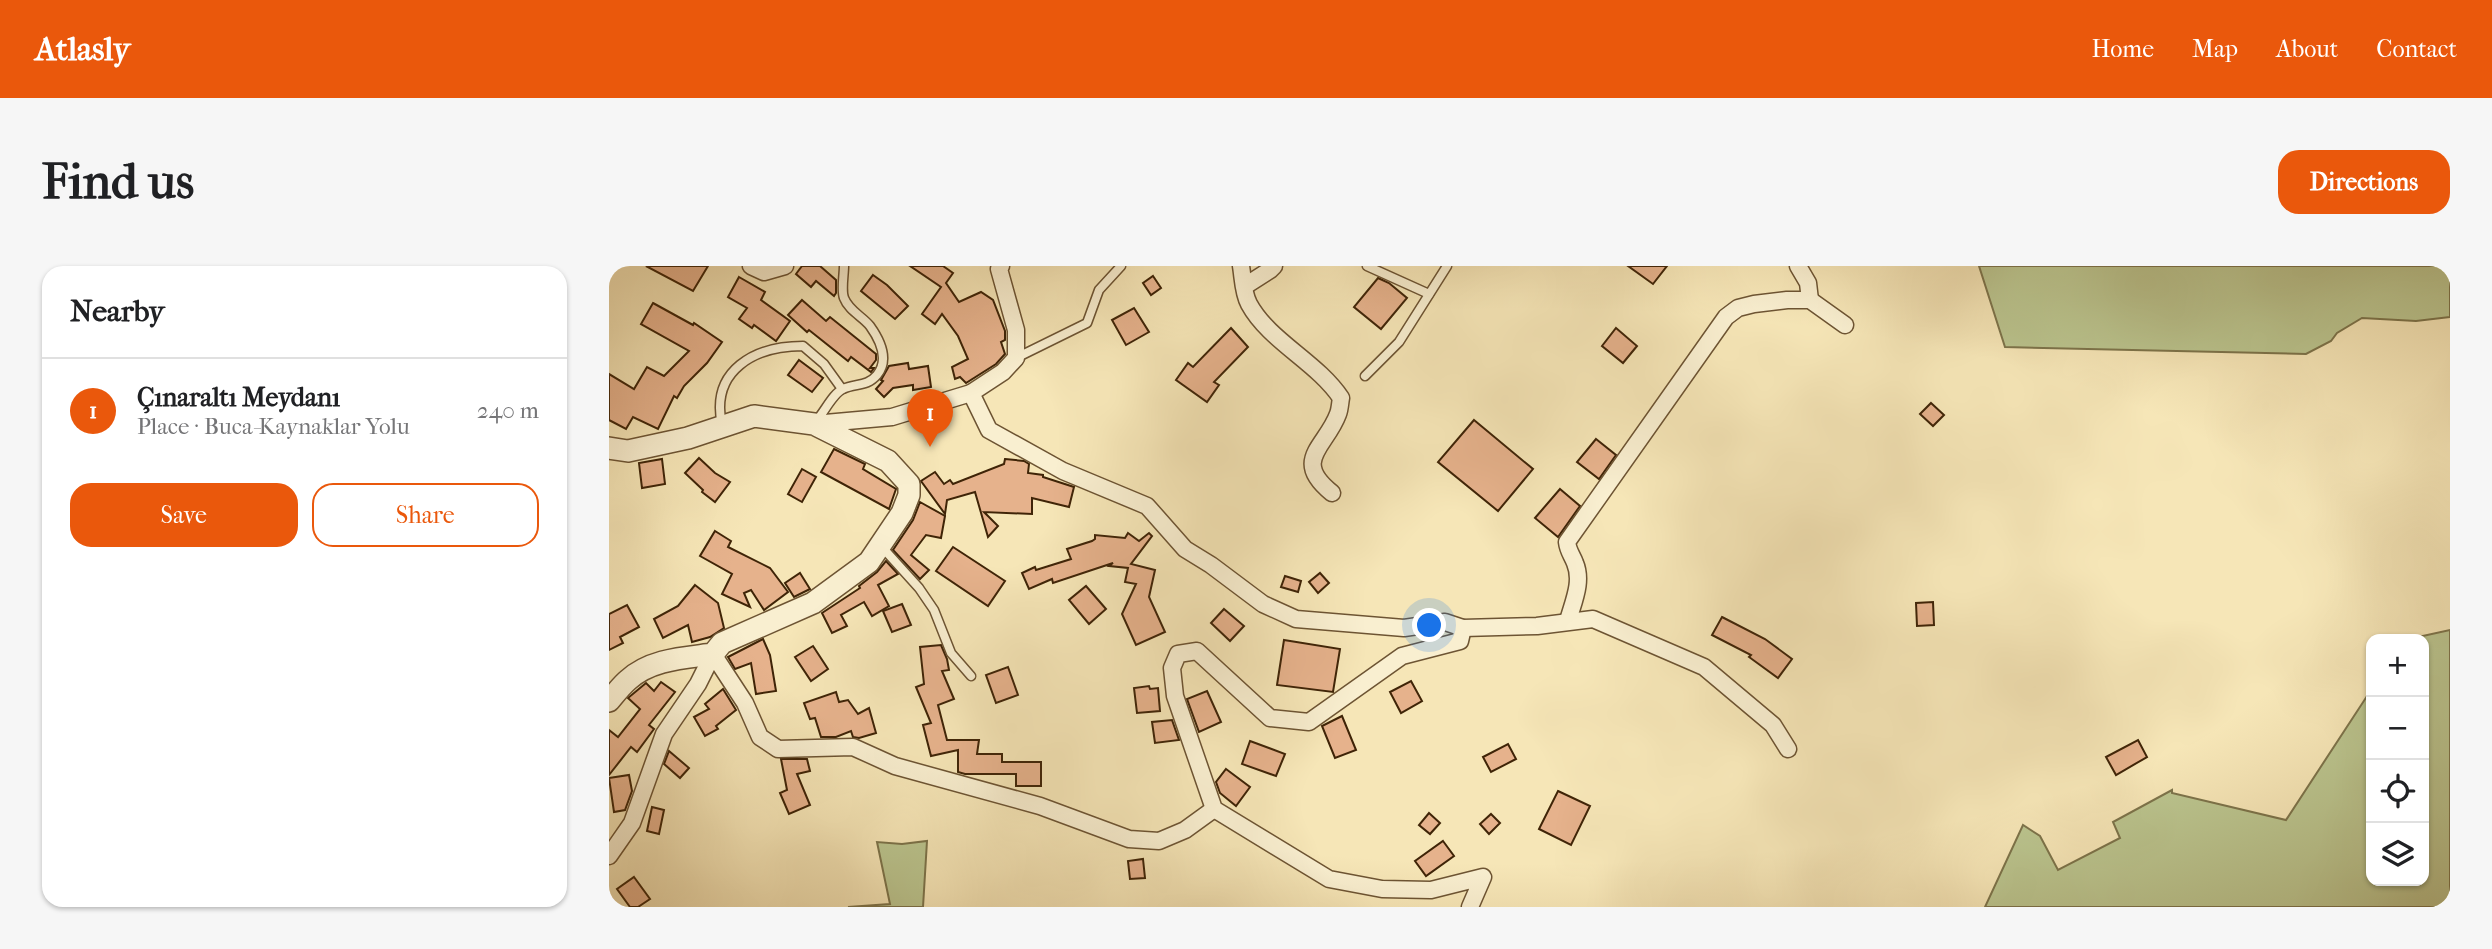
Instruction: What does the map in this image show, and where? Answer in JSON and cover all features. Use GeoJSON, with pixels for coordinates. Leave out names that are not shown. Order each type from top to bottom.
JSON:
{"type":"FeatureCollection","features":[{"type":"Feature","properties":{"kind":"street"},"geometry":{"type":"LineString","coordinates":[[751,266],[764,272],[785,266]]}},
{"type":"Feature","properties":{"kind":"street"},"geometry":{"type":"LineString","coordinates":[[609,448],[628,451],[688,438],[754,416],[814,424],[892,417],[971,393],[1003,372],[1016,358],[1016,330],[1000,266]]}},
{"type":"Feature","properties":{"kind":"street"},"geometry":{"type":"LineString","coordinates":[[1241,266],[1248,302],[1263,323],[1333,385],[1341,398],[1338,414],[1313,453],[1313,470],[1319,482],[1332,493]]}},
{"type":"Feature","properties":{"kind":"street"},"geometry":{"type":"LineString","coordinates":[[1245,286],[1274,266]]}},
{"type":"Feature","properties":{"kind":"street"},"geometry":{"type":"LineString","coordinates":[[1798,266],[1808,283],[1810,300]]}},
{"type":"Feature","properties":{"kind":"street"},"geometry":{"type":"LineString","coordinates":[[1568,621],[1579,582],[1576,564],[1568,550],[1567,541],[1727,317],[1738,308],[1754,304],[1810,300],[1845,325]]}},
{"type":"Feature","properties":{"kind":"street"},"geometry":{"type":"LineString","coordinates":[[971,393],[989,430],[1063,471],[1147,506],[1185,549],[1263,604],[1296,619],[1404,628],[1445,622],[1463,628],[1537,626],[1593,619],[1704,667],[1773,725],[1788,749]]}},
{"type":"Feature","properties":{"kind":"street"},"geometry":{"type":"LineString","coordinates":[[609,856],[632,823],[664,734],[722,643],[813,603],[869,562],[902,513],[909,495],[909,484],[888,461],[814,424]]}},
{"type":"Feature","properties":{"kind":"street"},"geometry":{"type":"LineString","coordinates":[[1463,628],[1460,641],[1402,656],[1309,722],[1270,718],[1197,652],[1178,654],[1171,668],[1175,696],[1214,809],[1329,879],[1382,889],[1431,890],[1483,877],[1470,907]]}},
{"type":"Feature","properties":{"kind":"street"},"geometry":{"type":"LineString","coordinates":[[713,654],[745,703],[760,737],[778,749],[853,747],[895,766],[1041,806],[1129,839],[1159,841],[1185,830],[1214,809]]}},
{"type":"Feature","properties":{"kind":"street"},"geometry":{"type":"LineString","coordinates":[[609,701],[628,680],[654,665],[666,660],[713,654]]}},
{"type":"Feature","properties":{"kind":"lane"},"geometry":{"type":"LineString","coordinates":[[814,424],[826,411],[834,396],[842,389],[864,385],[877,374],[883,361],[883,350],[869,325],[853,312],[844,297],[844,266]]}},
{"type":"Feature","properties":{"kind":"lane"},"geometry":{"type":"LineString","coordinates":[[1016,358],[1087,323],[1099,290],[1121,266]]}},
{"type":"Feature","properties":{"kind":"lane"},"geometry":{"type":"LineString","coordinates":[[1367,266],[1429,294]]}},
{"type":"Feature","properties":{"kind":"lane"},"geometry":{"type":"LineString","coordinates":[[1365,376],[1399,342],[1447,266]]}},
{"type":"Feature","properties":{"kind":"lane"},"geometry":{"type":"LineString","coordinates":[[722,427],[719,411],[721,389],[731,373],[758,353],[784,346],[803,346],[824,364],[842,389]]}},
{"type":"Feature","properties":{"kind":"lane"},"geometry":{"type":"LineString","coordinates":[[881,545],[919,588],[934,610],[951,653],[971,676]]}},
{"type":"Feature","properties":{"kind":"green space"},"geometry":{"type":"Polygon","coordinates":[[[1979,266],[2450,266],[2450,317],[2416,321],[2362,318],[2337,333],[2331,341],[2306,354],[2005,347],[1979,266]]]}},
{"type":"Feature","properties":{"kind":"green space"},"geometry":{"type":"Polygon","coordinates":[[[2450,630],[2450,907],[1985,907],[2023,825],[2040,836],[2058,870],[2120,838],[2113,822],[2172,790],[2172,793],[2286,820],[2366,698],[2366,886],[2429,886],[2429,635],[2450,630]]]}},
{"type":"Feature","properties":{"kind":"green space"},"geometry":{"type":"Polygon","coordinates":[[[927,841],[923,907],[848,907],[890,904],[877,842],[902,844],[927,841]]]}},
{"type":"Feature","properties":{"kind":"building"},"geometry":{"type":"Polygon","coordinates":[[[646,266],[708,266],[693,291],[646,266]]]}},
{"type":"Feature","properties":{"kind":"building"},"geometry":{"type":"Polygon","coordinates":[[[802,266],[820,266],[836,280],[834,296],[816,281],[811,287],[796,274],[802,266]]]}},
{"type":"Feature","properties":{"kind":"building"},"geometry":{"type":"Polygon","coordinates":[[[910,266],[943,266],[953,273],[946,283],[959,302],[981,292],[993,300],[1005,331],[1005,340],[1001,342],[1005,354],[996,364],[966,383],[960,377],[955,379],[952,367],[968,359],[958,336],[942,314],[935,324],[922,314],[941,287],[910,266]]]}},
{"type":"Feature","properties":{"kind":"building"},"geometry":{"type":"Polygon","coordinates":[[[1628,266],[1667,266],[1653,284],[1628,266]]]}},
{"type":"Feature","properties":{"kind":"building"},"geometry":{"type":"Polygon","coordinates":[[[873,275],[908,306],[895,319],[861,291],[873,275]]]}},
{"type":"Feature","properties":{"kind":"building"},"geometry":{"type":"Polygon","coordinates":[[[1153,276],[1161,288],[1151,295],[1143,283],[1153,276]]]}},
{"type":"Feature","properties":{"kind":"building"},"geometry":{"type":"Polygon","coordinates":[[[739,277],[765,292],[761,300],[790,321],[776,341],[754,325],[752,328],[739,319],[747,308],[728,297],[739,277]]]}},
{"type":"Feature","properties":{"kind":"building"},"geometry":{"type":"Polygon","coordinates":[[[1378,278],[1389,283],[1407,298],[1381,329],[1354,307],[1378,278]]]}},
{"type":"Feature","properties":{"kind":"building"},"geometry":{"type":"Polygon","coordinates":[[[802,300],[826,321],[830,317],[876,354],[871,372],[851,357],[848,361],[788,315],[802,300]]]}},
{"type":"Feature","properties":{"kind":"building"},"geometry":{"type":"Polygon","coordinates":[[[653,303],[693,325],[694,323],[722,342],[677,398],[674,396],[658,429],[633,417],[626,429],[609,420],[609,374],[634,389],[647,367],[664,376],[689,351],[641,324],[653,303]]]}},
{"type":"Feature","properties":{"kind":"building"},"geometry":{"type":"Polygon","coordinates":[[[1134,308],[1149,332],[1126,345],[1112,320],[1134,308]]]}},
{"type":"Feature","properties":{"kind":"building"},"geometry":{"type":"Polygon","coordinates":[[[1231,328],[1248,347],[1214,382],[1219,385],[1207,402],[1176,380],[1188,363],[1193,367],[1231,328]]]}},
{"type":"Feature","properties":{"kind":"building"},"geometry":{"type":"Polygon","coordinates":[[[1616,328],[1637,346],[1623,363],[1602,346],[1616,328]]]}},
{"type":"Feature","properties":{"kind":"building"},"geometry":{"type":"Polygon","coordinates":[[[799,360],[823,378],[812,392],[788,375],[799,360]]]}},
{"type":"Feature","properties":{"kind":"building"},"geometry":{"type":"Polygon","coordinates":[[[908,363],[909,369],[928,366],[931,387],[913,390],[913,385],[893,388],[884,397],[876,389],[883,381],[881,380],[889,366],[908,363]]]}},
{"type":"Feature","properties":{"kind":"building"},"geometry":{"type":"Polygon","coordinates":[[[1931,403],[1944,415],[1933,426],[1920,414],[1931,403]]]}},
{"type":"Feature","properties":{"kind":"building"},"geometry":{"type":"Polygon","coordinates":[[[1474,420],[1533,469],[1498,511],[1438,462],[1474,420]]]}},
{"type":"Feature","properties":{"kind":"building"},"geometry":{"type":"Polygon","coordinates":[[[1596,439],[1616,455],[1599,479],[1577,462],[1596,439]]]}},
{"type":"Feature","properties":{"kind":"building"},"geometry":{"type":"Polygon","coordinates":[[[834,449],[865,464],[863,469],[896,489],[889,509],[821,472],[834,449]]]}},
{"type":"Feature","properties":{"kind":"building"},"geometry":{"type":"Polygon","coordinates":[[[699,458],[730,482],[715,502],[685,473],[699,458]]]}},
{"type":"Feature","properties":{"kind":"building"},"geometry":{"type":"Polygon","coordinates":[[[662,459],[665,484],[642,488],[639,463],[662,459]]]}},
{"type":"Feature","properties":{"kind":"building"},"geometry":{"type":"Polygon","coordinates":[[[1005,459],[1024,461],[1029,464],[1028,473],[1043,475],[1074,487],[1069,507],[1032,498],[1032,514],[984,512],[998,526],[988,537],[975,492],[947,500],[945,514],[921,481],[935,472],[944,484],[950,480],[953,484],[1004,464],[1005,459]]]}},
{"type":"Feature","properties":{"kind":"building"},"geometry":{"type":"Polygon","coordinates":[[[802,469],[816,477],[802,502],[788,494],[802,469]]]}},
{"type":"Feature","properties":{"kind":"building"},"geometry":{"type":"Polygon","coordinates":[[[1560,489],[1580,506],[1558,537],[1535,518],[1560,489]]]}},
{"type":"Feature","properties":{"kind":"building"},"geometry":{"type":"Polygon","coordinates":[[[920,502],[945,516],[941,538],[926,535],[911,555],[929,570],[920,579],[893,550],[913,520],[920,502]]]}},
{"type":"Feature","properties":{"kind":"building"},"geometry":{"type":"Polygon","coordinates":[[[715,531],[731,541],[728,547],[770,568],[788,592],[764,610],[751,590],[744,593],[750,607],[722,594],[732,574],[700,556],[715,531]]]}},
{"type":"Feature","properties":{"kind":"building"},"geometry":{"type":"Polygon","coordinates":[[[1128,533],[1139,541],[1149,533],[1152,536],[1131,564],[1155,570],[1149,597],[1165,632],[1136,645],[1122,614],[1136,584],[1125,582],[1128,568],[1109,566],[1113,563],[1053,583],[1052,579],[1029,589],[1022,573],[1035,567],[1036,570],[1071,559],[1067,549],[1092,541],[1095,535],[1125,538],[1128,533]]]}},
{"type":"Feature","properties":{"kind":"building"},"geometry":{"type":"Polygon","coordinates":[[[953,547],[1005,581],[988,606],[936,571],[953,547]]]}},
{"type":"Feature","properties":{"kind":"building"},"geometry":{"type":"Polygon","coordinates":[[[886,561],[898,574],[878,585],[889,606],[872,616],[864,602],[841,615],[847,626],[832,633],[822,613],[860,588],[859,586],[886,561]]]}},
{"type":"Feature","properties":{"kind":"building"},"geometry":{"type":"Polygon","coordinates":[[[800,573],[810,589],[794,597],[785,583],[800,573]]]}},
{"type":"Feature","properties":{"kind":"building"},"geometry":{"type":"Polygon","coordinates":[[[1320,573],[1329,583],[1318,593],[1309,582],[1320,573]]]}},
{"type":"Feature","properties":{"kind":"building"},"geometry":{"type":"Polygon","coordinates":[[[1285,576],[1301,581],[1298,592],[1281,587],[1285,576]]]}},
{"type":"Feature","properties":{"kind":"building"},"geometry":{"type":"Polygon","coordinates":[[[695,585],[718,603],[724,628],[710,637],[692,642],[688,625],[663,638],[654,619],[678,606],[695,585]]]}},
{"type":"Feature","properties":{"kind":"building"},"geometry":{"type":"Polygon","coordinates":[[[1086,586],[1106,609],[1089,624],[1069,600],[1086,586]]]}},
{"type":"Feature","properties":{"kind":"building"},"geometry":{"type":"Polygon","coordinates":[[[1933,602],[1934,625],[1917,626],[1916,603],[1933,602]]]}},
{"type":"Feature","properties":{"kind":"building"},"geometry":{"type":"Polygon","coordinates":[[[902,604],[911,625],[892,632],[883,611],[902,604]]]}},
{"type":"Feature","properties":{"kind":"building"},"geometry":{"type":"Polygon","coordinates":[[[627,605],[639,627],[620,637],[623,643],[609,650],[609,614],[627,605]]]}},
{"type":"Feature","properties":{"kind":"building"},"geometry":{"type":"Polygon","coordinates":[[[1224,609],[1244,626],[1230,641],[1211,623],[1224,609]]]}},
{"type":"Feature","properties":{"kind":"building"},"geometry":{"type":"Polygon","coordinates":[[[1722,617],[1765,639],[1792,659],[1778,678],[1749,657],[1751,655],[1712,635],[1722,617]]]}},
{"type":"Feature","properties":{"kind":"building"},"geometry":{"type":"Polygon","coordinates":[[[763,639],[770,655],[776,691],[756,694],[751,663],[735,669],[728,657],[763,639]]]}},
{"type":"Feature","properties":{"kind":"building"},"geometry":{"type":"Polygon","coordinates":[[[1284,640],[1340,649],[1333,692],[1277,685],[1284,640]]]}},
{"type":"Feature","properties":{"kind":"building"},"geometry":{"type":"Polygon","coordinates":[[[941,645],[949,670],[942,671],[954,699],[938,705],[947,740],[979,740],[977,754],[1002,754],[1002,762],[1041,762],[1041,786],[1016,786],[1016,774],[958,772],[958,750],[931,756],[923,725],[931,723],[916,687],[924,684],[920,647],[941,645]]]}},
{"type":"Feature","properties":{"kind":"building"},"geometry":{"type":"Polygon","coordinates":[[[813,646],[828,669],[811,681],[795,657],[813,646]]]}},
{"type":"Feature","properties":{"kind":"building"},"geometry":{"type":"Polygon","coordinates":[[[1008,667],[1018,695],[996,703],[986,675],[1008,667]]]}},
{"type":"Feature","properties":{"kind":"building"},"geometry":{"type":"Polygon","coordinates":[[[1411,681],[1422,701],[1401,713],[1390,692],[1411,681]]]}},
{"type":"Feature","properties":{"kind":"building"},"geometry":{"type":"Polygon","coordinates":[[[661,682],[675,692],[649,725],[654,729],[637,752],[631,747],[609,775],[609,730],[618,737],[640,709],[628,698],[646,683],[654,691],[661,682]]]}},
{"type":"Feature","properties":{"kind":"building"},"geometry":{"type":"Polygon","coordinates":[[[1149,686],[1150,689],[1158,688],[1160,711],[1137,713],[1134,688],[1149,686]]]}},
{"type":"Feature","properties":{"kind":"building"},"geometry":{"type":"Polygon","coordinates":[[[723,689],[736,710],[716,726],[718,729],[705,736],[694,717],[709,709],[705,704],[723,689]]]}},
{"type":"Feature","properties":{"kind":"building"},"geometry":{"type":"Polygon","coordinates":[[[1207,691],[1221,722],[1199,732],[1187,699],[1207,691]]]}},
{"type":"Feature","properties":{"kind":"building"},"geometry":{"type":"Polygon","coordinates":[[[836,692],[839,702],[848,700],[858,714],[869,708],[876,733],[859,738],[853,737],[851,731],[836,737],[821,737],[815,718],[810,719],[804,703],[836,692]]]}},
{"type":"Feature","properties":{"kind":"building"},"geometry":{"type":"Polygon","coordinates":[[[1342,716],[1356,750],[1335,758],[1322,726],[1342,716]]]}},
{"type":"Feature","properties":{"kind":"building"},"geometry":{"type":"Polygon","coordinates":[[[1172,720],[1179,740],[1155,743],[1152,722],[1172,720]]]}},
{"type":"Feature","properties":{"kind":"building"},"geometry":{"type":"Polygon","coordinates":[[[2138,740],[2147,757],[2116,775],[2106,757],[2138,740]]]}},
{"type":"Feature","properties":{"kind":"building"},"geometry":{"type":"Polygon","coordinates":[[[1250,741],[1285,754],[1276,776],[1242,764],[1250,741]]]}},
{"type":"Feature","properties":{"kind":"building"},"geometry":{"type":"Polygon","coordinates":[[[1508,744],[1516,759],[1491,772],[1483,757],[1508,744]]]}},
{"type":"Feature","properties":{"kind":"building"},"geometry":{"type":"Polygon","coordinates":[[[669,751],[689,768],[680,778],[664,764],[669,751]]]}},
{"type":"Feature","properties":{"kind":"building"},"geometry":{"type":"Polygon","coordinates":[[[781,759],[807,759],[810,771],[797,774],[810,805],[789,814],[780,793],[787,790],[781,759]]]}},
{"type":"Feature","properties":{"kind":"building"},"geometry":{"type":"Polygon","coordinates":[[[1226,769],[1250,787],[1236,806],[1220,793],[1216,782],[1226,769]]]}},
{"type":"Feature","properties":{"kind":"building"},"geometry":{"type":"Polygon","coordinates":[[[629,775],[632,791],[625,810],[614,812],[609,778],[629,775]]]}},
{"type":"Feature","properties":{"kind":"building"},"geometry":{"type":"Polygon","coordinates":[[[1558,791],[1590,806],[1571,845],[1539,829],[1558,791]]]}},
{"type":"Feature","properties":{"kind":"building"},"geometry":{"type":"Polygon","coordinates":[[[652,807],[664,810],[659,834],[647,831],[652,807]]]}},
{"type":"Feature","properties":{"kind":"building"},"geometry":{"type":"Polygon","coordinates":[[[1429,813],[1440,823],[1430,834],[1419,825],[1429,813]]]}},
{"type":"Feature","properties":{"kind":"building"},"geometry":{"type":"Polygon","coordinates":[[[1491,814],[1500,823],[1489,834],[1480,824],[1491,814]]]}},
{"type":"Feature","properties":{"kind":"building"},"geometry":{"type":"Polygon","coordinates":[[[1443,841],[1454,856],[1426,876],[1415,861],[1443,841]]]}},
{"type":"Feature","properties":{"kind":"building"},"geometry":{"type":"Polygon","coordinates":[[[1143,859],[1145,878],[1130,879],[1128,861],[1143,859]]]}},
{"type":"Feature","properties":{"kind":"building"},"geometry":{"type":"Polygon","coordinates":[[[634,877],[650,899],[638,907],[630,907],[617,889],[634,877]]]}},
{"type":"Feature","properties":{"kind":"place","name":"Çınaraltı Meydanı"},"geometry":{"type":"Point","coordinates":[930,447]}}]}
